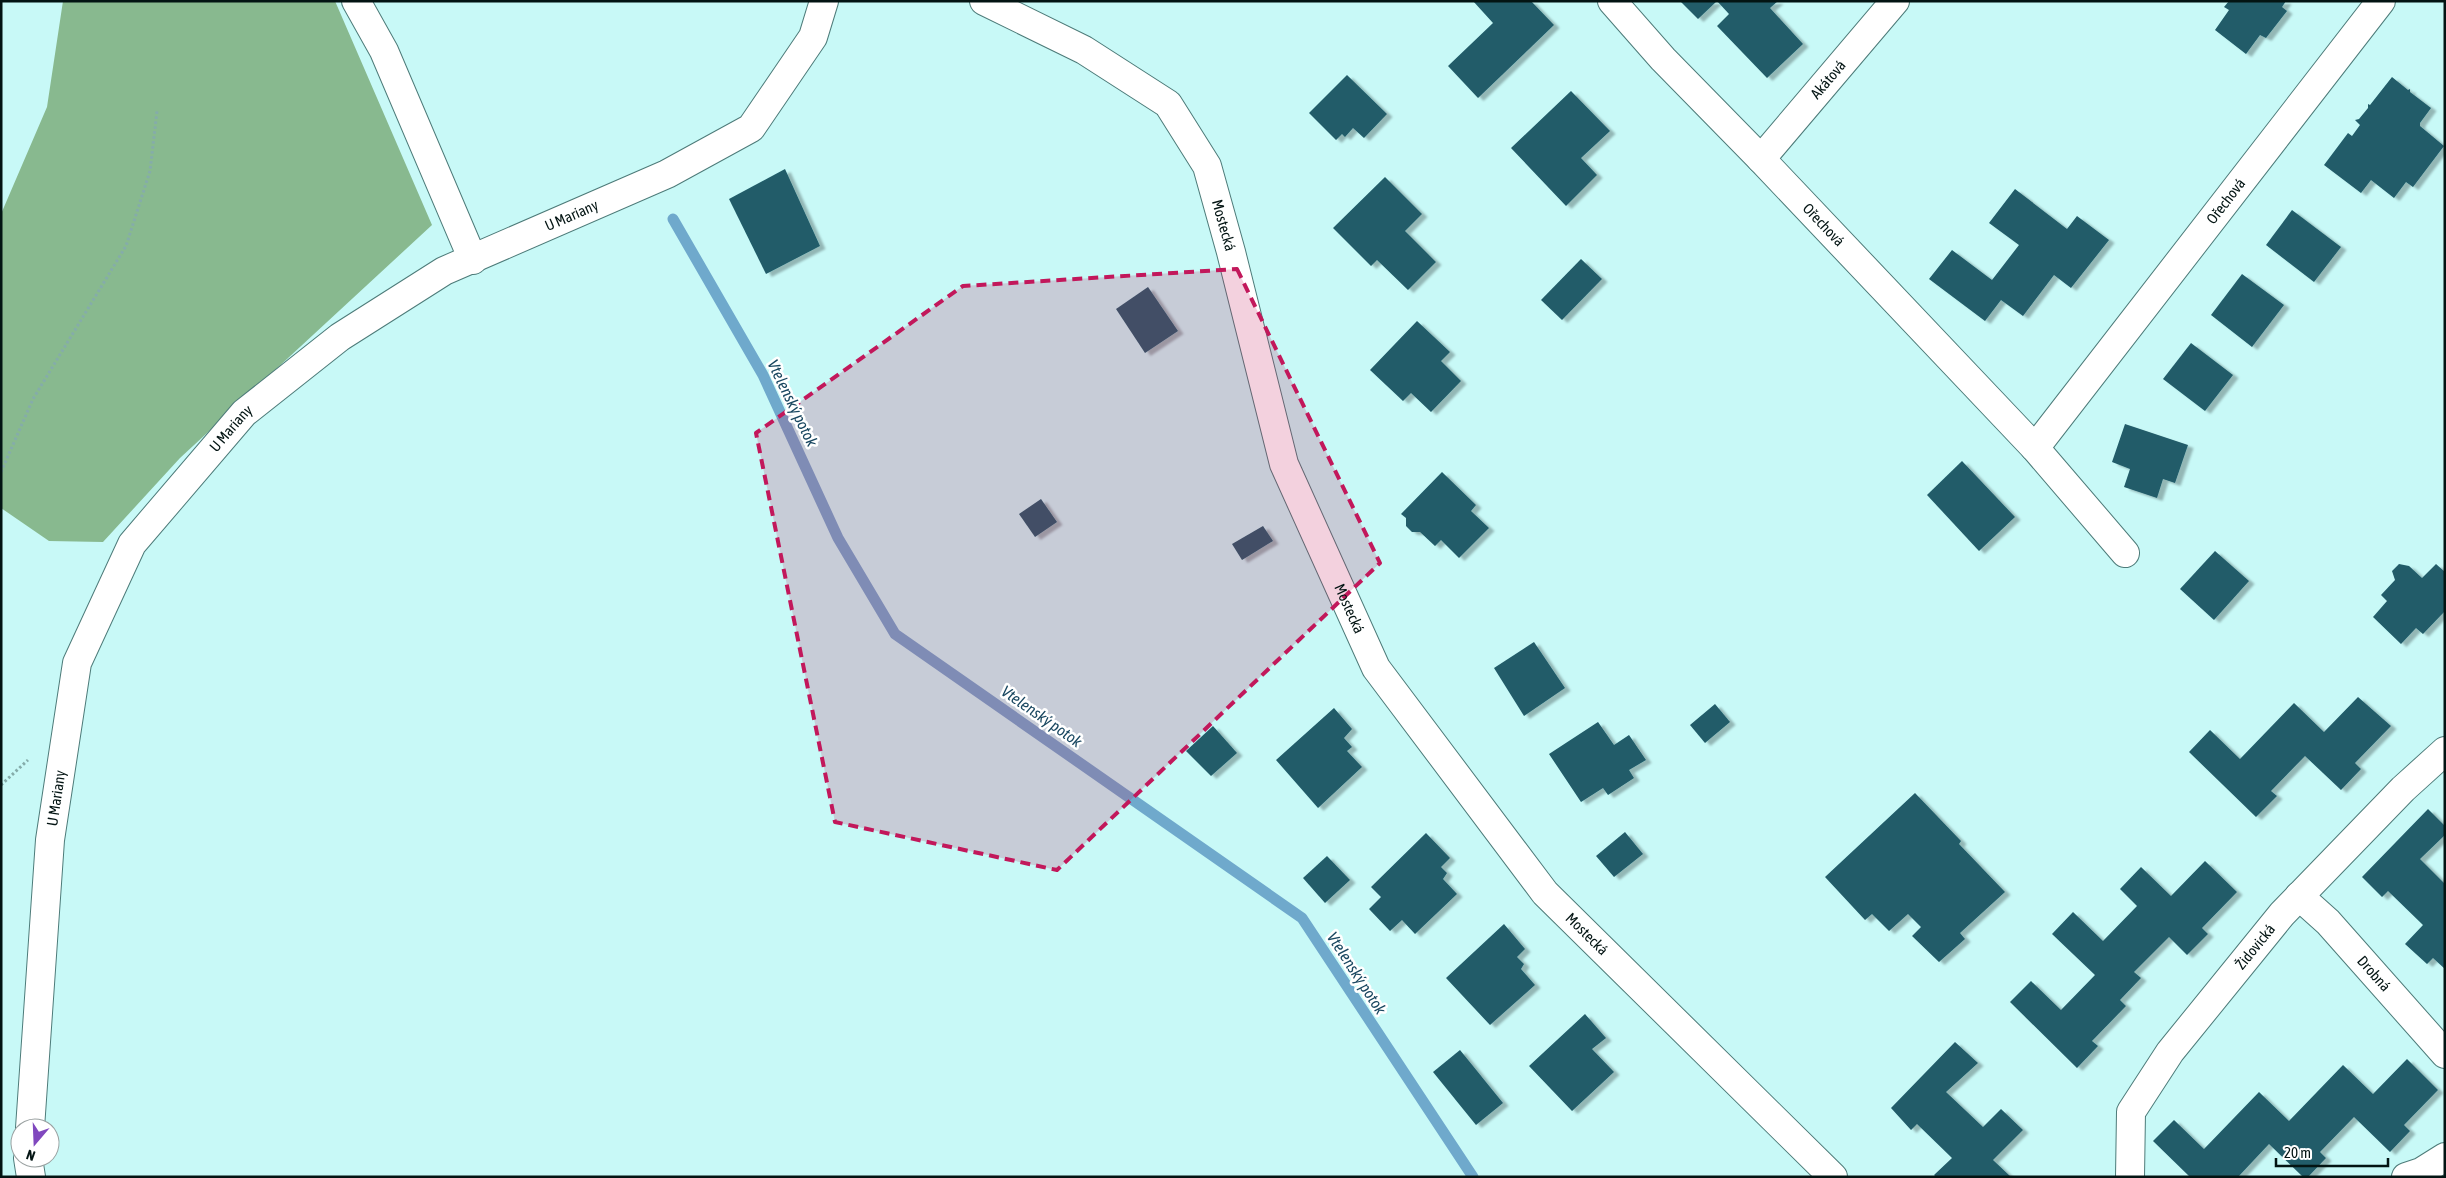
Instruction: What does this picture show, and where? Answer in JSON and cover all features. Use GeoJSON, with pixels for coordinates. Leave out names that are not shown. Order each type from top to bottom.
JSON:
{"type":"FeatureCollection","features":[{"type":"Feature","properties":{"kind":"street"},"geometry":{"type":"LineString","coordinates":[[356,1],[384,51],[473,260]]}},
{"type":"Feature","properties":{"kind":"street","name":"U Mariany"},"geometry":{"type":"LineString","coordinates":[[31,1118],[50,840],[77,663],[132,544],[244,413],[340,336],[444,271],[667,174],[751,128],[813,37],[824,1]]}},
{"type":"Feature","properties":{"kind":"street","name":"Mostecká"},"geometry":{"type":"LineString","coordinates":[[984,1],[1084,50],[1168,104],[1207,166],[1231,252],[1284,464],[1376,668],[1545,894],[1833,1177]]}},
{"type":"Feature","properties":{"kind":"street","name":"Ořechová"},"geometry":{"type":"LineString","coordinates":[[1612,1],[1663,59],[1761,159],[2035,448],[2124,553]]}},
{"type":"Feature","properties":{"kind":"street","name":"Akátová"},"geometry":{"type":"LineString","coordinates":[[1761,159],[1895,1]]}},
{"type":"Feature","properties":{"kind":"street","name":"Ořechová"},"geometry":{"type":"LineString","coordinates":[[2035,448],[2381,1]]}},
{"type":"Feature","properties":{"kind":"street","name":"Židovická"},"geometry":{"type":"LineString","coordinates":[[2130,1177],[2131,1112],[2170,1052],[2299,896],[2403,789],[2443,756]]}},
{"type":"Feature","properties":{"kind":"street","name":"Drobná"},"geometry":{"type":"LineString","coordinates":[[2299,896],[2328,922],[2445,1054]]}},
{"type":"Feature","properties":{"kind":"street"},"geometry":{"type":"LineString","coordinates":[[2406,1177],[2421,1172],[2445,1157]]}},
{"type":"Feature","properties":{"kind":"path"},"geometry":{"type":"LineString","coordinates":[[1,472],[33,399],[126,246],[150,171],[157,111]]}},
{"type":"Feature","properties":{"kind":"path"},"geometry":{"type":"LineString","coordinates":[[1,785],[32,756]]}},
{"type":"Feature","properties":{"kind":"highlighted area"},"geometry":{"type":"Polygon","coordinates":[[[1237,269],[1380,563],[1057,870],[835,822],[756,433],[963,286],[1237,269]]]}},
{"type":"Feature","properties":{"kind":"green space"},"geometry":{"type":"Polygon","coordinates":[[[63,1],[335,1],[432,225],[180,458],[103,542],[49,541],[1,508],[1,214],[47,107],[63,1]]]}},
{"type":"Feature","properties":{"kind":"building"},"geometry":{"type":"Polygon","coordinates":[[[1473,1],[1531,1],[1554,25],[1478,98],[1448,66],[1493,23],[1473,1]]]}},
{"type":"Feature","properties":{"kind":"building"},"geometry":{"type":"Polygon","coordinates":[[[1680,1],[1717,1],[1698,19],[1680,1]]]}},
{"type":"Feature","properties":{"kind":"building"},"geometry":{"type":"Polygon","coordinates":[[[1717,1],[1778,1],[1770,8],[1803,44],[1767,78],[1717,26],[1729,14],[1717,1]]]}},
{"type":"Feature","properties":{"kind":"building"},"geometry":{"type":"Polygon","coordinates":[[[2229,1],[2286,1],[2282,7],[2287,11],[2266,38],[2260,35],[2246,54],[2215,30],[2229,10],[2224,7],[2229,1]]]}},
{"type":"Feature","properties":{"kind":"building"},"geometry":{"type":"Polygon","coordinates":[[[1347,75],[1387,114],[1364,138],[1353,128],[1345,137],[1342,134],[1336,140],[1309,113],[1347,75]]]}},
{"type":"Feature","properties":{"kind":"building"},"geometry":{"type":"Polygon","coordinates":[[[2392,77],[2408,90],[2410,89],[2410,92],[2431,108],[2420,123],[2420,126],[2444,146],[2413,187],[2406,182],[2394,198],[2371,180],[2361,193],[2324,165],[2348,133],[2352,136],[2360,125],[2355,120],[2359,119],[2368,108],[2368,104],[2370,105],[2392,77]]]}},
{"type":"Feature","properties":{"kind":"building"},"geometry":{"type":"Polygon","coordinates":[[[1571,91],[1610,131],[1581,158],[1597,175],[1566,206],[1511,148],[1571,91]]]}},
{"type":"Feature","properties":{"kind":"building"},"geometry":{"type":"Polygon","coordinates":[[[785,169],[820,246],[766,274],[729,199],[785,169]]]}},
{"type":"Feature","properties":{"kind":"building"},"geometry":{"type":"Polygon","coordinates":[[[1385,177],[1422,214],[1405,231],[1436,262],[1408,290],[1377,260],[1371,266],[1333,228],[1385,177]]]}},
{"type":"Feature","properties":{"kind":"building"},"geometry":{"type":"Polygon","coordinates":[[[2015,189],[2067,229],[2077,216],[2109,240],[2071,288],[2054,275],[2023,316],[2001,300],[1985,321],[1929,279],[1952,250],[1992,280],[2019,245],[1989,223],[2015,189]]]}},
{"type":"Feature","properties":{"kind":"building"},"geometry":{"type":"Polygon","coordinates":[[[2292,210],[2341,247],[2314,282],[2266,245],[2292,210]]]}},
{"type":"Feature","properties":{"kind":"building"},"geometry":{"type":"Polygon","coordinates":[[[1581,259],[1602,279],[1562,320],[1541,300],[1581,259]]]}},
{"type":"Feature","properties":{"kind":"building"},"geometry":{"type":"Polygon","coordinates":[[[2242,274],[2284,305],[2252,347],[2211,315],[2242,274]]]}},
{"type":"Feature","properties":{"kind":"building"},"geometry":{"type":"Polygon","coordinates":[[[1148,287],[1178,331],[1145,353],[1116,309],[1148,287]]]}},
{"type":"Feature","properties":{"kind":"building"},"geometry":{"type":"Polygon","coordinates":[[[1417,321],[1450,352],[1441,361],[1461,381],[1431,412],[1411,393],[1403,401],[1370,370],[1417,321]]]}},
{"type":"Feature","properties":{"kind":"building"},"geometry":{"type":"Polygon","coordinates":[[[2191,343],[2233,375],[2205,411],[2163,379],[2191,343]]]}},
{"type":"Feature","properties":{"kind":"building"},"geometry":{"type":"Polygon","coordinates":[[[2125,424],[2188,445],[2175,483],[2163,479],[2157,498],[2124,487],[2130,469],[2112,462],[2125,424]]]}},
{"type":"Feature","properties":{"kind":"building"},"geometry":{"type":"Polygon","coordinates":[[[1962,461],[2015,517],[1979,551],[1927,495],[1962,461]]]}},
{"type":"Feature","properties":{"kind":"building"},"geometry":{"type":"Polygon","coordinates":[[[1442,472],[1476,505],[1471,511],[1489,528],[1459,558],[1441,540],[1435,546],[1420,532],[1412,532],[1406,526],[1406,518],[1401,514],[1442,472]]]}},
{"type":"Feature","properties":{"kind":"building"},"geometry":{"type":"Polygon","coordinates":[[[1041,499],[1057,522],[1035,537],[1019,514],[1041,499]]]}},
{"type":"Feature","properties":{"kind":"building"},"geometry":{"type":"Polygon","coordinates":[[[1263,526],[1273,541],[1242,560],[1232,544],[1263,526]]]}},
{"type":"Feature","properties":{"kind":"building"},"geometry":{"type":"Polygon","coordinates":[[[2215,551],[2249,581],[2214,620],[2180,589],[2215,551]]]}},
{"type":"Feature","properties":{"kind":"building"},"geometry":{"type":"Polygon","coordinates":[[[2399,564],[2409,566],[2422,578],[2436,564],[2445,572],[2445,611],[2423,634],[2416,628],[2401,644],[2373,617],[2387,601],[2381,595],[2395,580],[2392,571],[2399,564]]]}},
{"type":"Feature","properties":{"kind":"building"},"geometry":{"type":"Polygon","coordinates":[[[1534,642],[1565,688],[1524,716],[1494,668],[1534,642]]]}},
{"type":"Feature","properties":{"kind":"building"},"geometry":{"type":"Polygon","coordinates":[[[2358,697],[2391,726],[2355,763],[2361,769],[2341,790],[2305,756],[2271,791],[2277,796],[2256,817],[2189,752],[2210,730],[2240,759],[2294,703],[2324,732],[2358,697]]]}},
{"type":"Feature","properties":{"kind":"building"},"geometry":{"type":"Polygon","coordinates":[[[1715,704],[1730,722],[1705,743],[1690,725],[1715,704]]]}},
{"type":"Feature","properties":{"kind":"building"},"geometry":{"type":"Polygon","coordinates":[[[1334,708],[1352,729],[1344,738],[1352,747],[1347,751],[1362,767],[1318,808],[1276,760],[1334,708]]]}},
{"type":"Feature","properties":{"kind":"building"},"geometry":{"type":"Polygon","coordinates":[[[1598,722],[1614,745],[1629,735],[1646,760],[1629,770],[1634,778],[1608,795],[1603,788],[1581,802],[1549,754],[1598,722]]]}},
{"type":"Feature","properties":{"kind":"building"},"geometry":{"type":"Polygon","coordinates":[[[1213,726],[1237,753],[1211,776],[1186,751],[1213,726]]]}},
{"type":"Feature","properties":{"kind":"building"},"geometry":{"type":"Polygon","coordinates":[[[1915,793],[1961,841],[1959,844],[2005,892],[1960,933],[1965,939],[1939,962],[1912,936],[1921,927],[1908,914],[1889,931],[1872,914],[1865,920],[1825,877],[1915,793]]]}},
{"type":"Feature","properties":{"kind":"building"},"geometry":{"type":"Polygon","coordinates":[[[2428,809],[2445,826],[2445,835],[2420,859],[2445,884],[2445,969],[2433,958],[2427,964],[2405,944],[2423,925],[2388,891],[2382,897],[2362,877],[2428,809]]]}},
{"type":"Feature","properties":{"kind":"building"},"geometry":{"type":"Polygon","coordinates":[[[1625,832],[1643,854],[1614,877],[1596,856],[1625,832]]]}},
{"type":"Feature","properties":{"kind":"building"},"geometry":{"type":"Polygon","coordinates":[[[1426,833],[1450,858],[1441,867],[1447,873],[1443,879],[1457,894],[1415,934],[1402,920],[1390,931],[1369,909],[1381,897],[1371,887],[1426,833]]]}},
{"type":"Feature","properties":{"kind":"building"},"geometry":{"type":"Polygon","coordinates":[[[1327,856],[1350,880],[1325,903],[1303,878],[1327,856]]]}},
{"type":"Feature","properties":{"kind":"building"},"geometry":{"type":"Polygon","coordinates":[[[2205,861],[2237,892],[2202,928],[2208,934],[2187,955],[2169,937],[2134,972],[2141,978],[2120,1000],[2126,1006],[2092,1041],[2098,1046],[2077,1068],[2010,1002],[2031,981],[2061,1010],[2095,975],[2052,934],[2073,912],[2103,941],[2137,906],[2120,889],[2141,867],[2171,896],[2205,861]]]}},
{"type":"Feature","properties":{"kind":"building"},"geometry":{"type":"Polygon","coordinates":[[[1504,924],[1525,949],[1517,957],[1524,964],[1521,969],[1535,985],[1490,1025],[1446,978],[1504,924]]]}},
{"type":"Feature","properties":{"kind":"building"},"geometry":{"type":"Polygon","coordinates":[[[1585,1014],[1606,1038],[1592,1049],[1614,1072],[1572,1111],[1529,1066],[1585,1014]]]}},
{"type":"Feature","properties":{"kind":"building"},"geometry":{"type":"Polygon","coordinates":[[[1955,1042],[1978,1063],[1946,1092],[1983,1127],[2001,1109],[2023,1130],[1993,1160],[2011,1177],[1936,1177],[1934,1175],[1952,1158],[1917,1124],[1911,1130],[1891,1108],[1955,1042]]]}},
{"type":"Feature","properties":{"kind":"building"},"geometry":{"type":"Polygon","coordinates":[[[1460,1050],[1503,1103],[1476,1125],[1433,1072],[1460,1050]]]}},
{"type":"Feature","properties":{"kind":"building"},"geometry":{"type":"Polygon","coordinates":[[[2407,1059],[2438,1090],[2404,1125],[2410,1131],[2390,1152],[2354,1117],[2320,1152],[2326,1158],[2308,1177],[2303,1177],[2269,1144],[2238,1177],[2190,1177],[2153,1141],[2174,1120],[2204,1149],[2259,1092],[2289,1121],[2343,1065],[2373,1094],[2407,1059]]]}},
{"type":"Feature","properties":{"kind":"waterway","name":"Vtelenský potok"},"geometry":{"type":"LineString","coordinates":[[673,219],[763,375],[838,538],[895,634],[1302,918],[1473,1177]]}}]}
